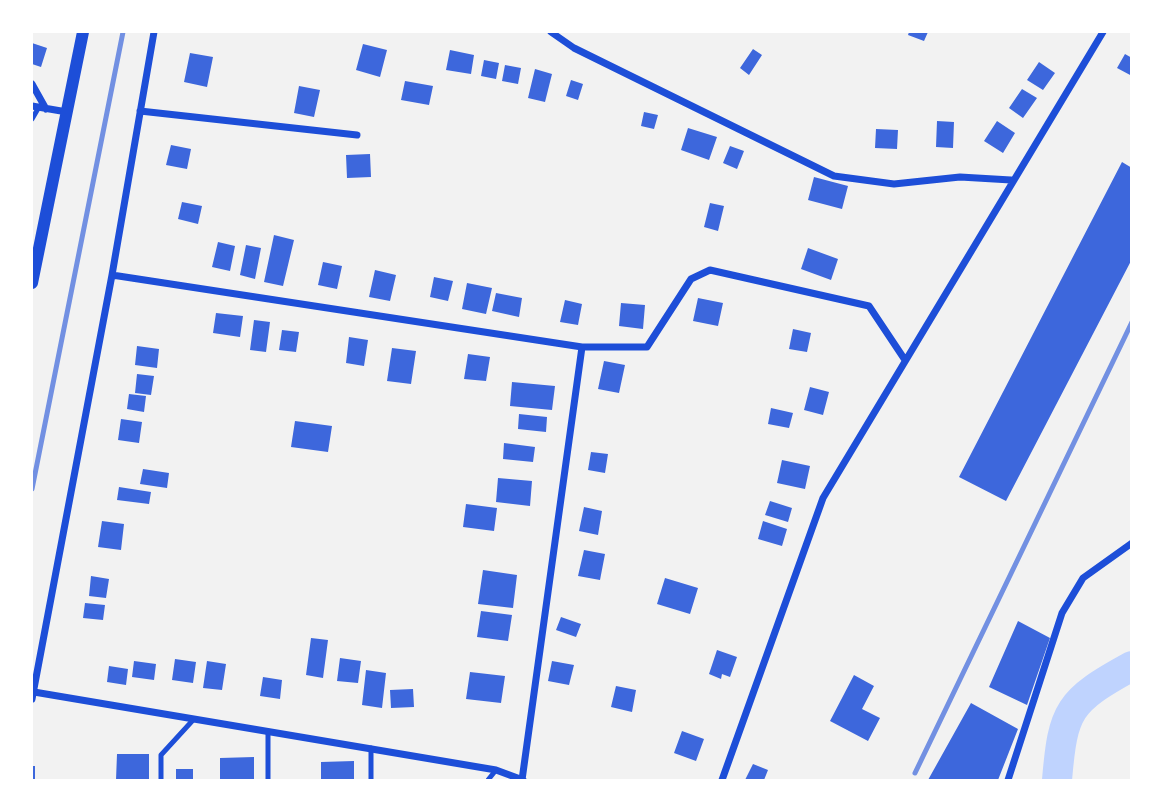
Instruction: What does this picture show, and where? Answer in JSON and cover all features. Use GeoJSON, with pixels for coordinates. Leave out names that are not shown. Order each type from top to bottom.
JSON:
{"type":"FeatureCollection","features":[{"type":"Feature","properties":{"kind":"street"},"geometry":{"type":"LineString","coordinates":[[32,283],[83,32]]}},
{"type":"Feature","properties":{"kind":"street"},"geometry":{"type":"LineString","coordinates":[[154,32],[113,275],[33,695],[496,769],[523,780],[582,347]]}},
{"type":"Feature","properties":{"kind":"street"},"geometry":{"type":"LineString","coordinates":[[551,32],[574,48],[834,176],[894,184],[960,177],[1011,180]]}},
{"type":"Feature","properties":{"kind":"street"},"geometry":{"type":"LineString","coordinates":[[722,780],[823,498],[1011,180],[1103,32]]}},
{"type":"Feature","properties":{"kind":"street"},"geometry":{"type":"LineString","coordinates":[[32,84],[39,107],[66,112]]}},
{"type":"Feature","properties":{"kind":"street"},"geometry":{"type":"LineString","coordinates":[[140,111],[357,135]]}},
{"type":"Feature","properties":{"kind":"street"},"geometry":{"type":"LineString","coordinates":[[113,275],[582,347],[647,347],[691,279],[710,270],[869,306],[905,360]]}},
{"type":"Feature","properties":{"kind":"street"},"geometry":{"type":"LineString","coordinates":[[1008,780],[1062,613],[1083,578],[1132,542]]}},
{"type":"Feature","properties":{"kind":"lane"},"geometry":{"type":"LineString","coordinates":[[32,119],[39,107]]}},
{"type":"Feature","properties":{"kind":"lane"},"geometry":{"type":"LineString","coordinates":[[161,780],[161,755],[194,719]]}},
{"type":"Feature","properties":{"kind":"lane"},"geometry":{"type":"LineString","coordinates":[[268,731],[268,780]]}},
{"type":"Feature","properties":{"kind":"lane"},"geometry":{"type":"LineString","coordinates":[[371,748],[371,780]]}},
{"type":"Feature","properties":{"kind":"lane"},"geometry":{"type":"LineString","coordinates":[[488,780],[496,769]]}},
{"type":"Feature","properties":{"kind":"building"},"geometry":{"type":"Polygon","coordinates":[[[909,32],[928,32],[924,41],[908,35],[909,32]]]}},
{"type":"Feature","properties":{"kind":"building"},"geometry":{"type":"Polygon","coordinates":[[[32,43],[47,48],[41,67],[32,64],[32,43]]]}},
{"type":"Feature","properties":{"kind":"building"},"geometry":{"type":"Polygon","coordinates":[[[363,44],[387,50],[380,77],[356,70],[363,44]]]}},
{"type":"Feature","properties":{"kind":"building"},"geometry":{"type":"Polygon","coordinates":[[[753,49],[762,55],[749,75],[740,68],[753,49]]]}},
{"type":"Feature","properties":{"kind":"building"},"geometry":{"type":"Polygon","coordinates":[[[450,50],[474,55],[471,74],[446,70],[450,50]]]}},
{"type":"Feature","properties":{"kind":"building"},"geometry":{"type":"Polygon","coordinates":[[[190,53],[213,57],[207,87],[184,82],[190,53]]]}},
{"type":"Feature","properties":{"kind":"building"},"geometry":{"type":"Polygon","coordinates":[[[1125,54],[1132,58],[1132,76],[1117,68],[1125,54]]]}},
{"type":"Feature","properties":{"kind":"building"},"geometry":{"type":"Polygon","coordinates":[[[484,60],[499,63],[496,79],[481,76],[484,60]]]}},
{"type":"Feature","properties":{"kind":"building"},"geometry":{"type":"Polygon","coordinates":[[[1039,62],[1055,73],[1043,90],[1027,80],[1039,62]]]}},
{"type":"Feature","properties":{"kind":"building"},"geometry":{"type":"Polygon","coordinates":[[[505,65],[521,68],[518,84],[502,81],[505,65]]]}},
{"type":"Feature","properties":{"kind":"building"},"geometry":{"type":"Polygon","coordinates":[[[535,69],[552,74],[545,102],[528,98],[535,69]]]}},
{"type":"Feature","properties":{"kind":"building"},"geometry":{"type":"Polygon","coordinates":[[[571,80],[583,84],[578,100],[566,96],[571,80]]]}},
{"type":"Feature","properties":{"kind":"building"},"geometry":{"type":"Polygon","coordinates":[[[405,81],[433,86],[429,105],[401,100],[405,81]]]}},
{"type":"Feature","properties":{"kind":"building"},"geometry":{"type":"Polygon","coordinates":[[[299,86],[320,90],[314,117],[294,113],[299,86]]]}},
{"type":"Feature","properties":{"kind":"building"},"geometry":{"type":"Polygon","coordinates":[[[1022,89],[1037,98],[1023,118],[1009,108],[1022,89]]]}},
{"type":"Feature","properties":{"kind":"building"},"geometry":{"type":"Polygon","coordinates":[[[644,112],[658,115],[654,129],[641,126],[644,112]]]}},
{"type":"Feature","properties":{"kind":"building"},"geometry":{"type":"Polygon","coordinates":[[[937,121],[954,122],[953,148],[936,147],[937,121]]]}},
{"type":"Feature","properties":{"kind":"building"},"geometry":{"type":"Polygon","coordinates":[[[997,121],[1015,133],[1003,153],[984,141],[997,121]]]}},
{"type":"Feature","properties":{"kind":"building"},"geometry":{"type":"Polygon","coordinates":[[[688,128],[717,137],[709,160],[681,150],[688,128]]]}},
{"type":"Feature","properties":{"kind":"building"},"geometry":{"type":"Polygon","coordinates":[[[876,129],[898,130],[897,149],[875,148],[876,129]]]}},
{"type":"Feature","properties":{"kind":"building"},"geometry":{"type":"Polygon","coordinates":[[[171,145],[191,149],[187,169],[166,165],[171,145]]]}},
{"type":"Feature","properties":{"kind":"building"},"geometry":{"type":"Polygon","coordinates":[[[730,146],[744,151],[737,169],[723,163],[730,146]]]}},
{"type":"Feature","properties":{"kind":"building"},"geometry":{"type":"Polygon","coordinates":[[[370,154],[371,177],[347,178],[346,155],[370,154]]]}},
{"type":"Feature","properties":{"kind":"building"},"geometry":{"type":"Polygon","coordinates":[[[1122,162],[1132,168],[1132,259],[1006,501],[959,477],[1122,162]]]}},
{"type":"Feature","properties":{"kind":"building"},"geometry":{"type":"Polygon","coordinates":[[[814,177],[848,186],[842,209],[808,200],[814,177]]]}},
{"type":"Feature","properties":{"kind":"building"},"geometry":{"type":"Polygon","coordinates":[[[182,202],[202,206],[198,224],[178,219],[182,202]]]}},
{"type":"Feature","properties":{"kind":"building"},"geometry":{"type":"Polygon","coordinates":[[[710,203],[724,206],[718,231],[704,227],[710,203]]]}},
{"type":"Feature","properties":{"kind":"building"},"geometry":{"type":"Polygon","coordinates":[[[274,235],[294,240],[283,286],[264,282],[274,235]]]}},
{"type":"Feature","properties":{"kind":"building"},"geometry":{"type":"Polygon","coordinates":[[[218,242],[235,246],[230,271],[212,267],[218,242]]]}},
{"type":"Feature","properties":{"kind":"building"},"geometry":{"type":"Polygon","coordinates":[[[246,245],[261,248],[255,279],[240,275],[246,245]]]}},
{"type":"Feature","properties":{"kind":"building"},"geometry":{"type":"Polygon","coordinates":[[[808,248],[838,259],[831,280],[801,269],[808,248]]]}},
{"type":"Feature","properties":{"kind":"building"},"geometry":{"type":"Polygon","coordinates":[[[323,262],[342,266],[337,289],[318,285],[323,262]]]}},
{"type":"Feature","properties":{"kind":"building"},"geometry":{"type":"Polygon","coordinates":[[[375,270],[396,275],[390,301],[369,297],[375,270]]]}},
{"type":"Feature","properties":{"kind":"building"},"geometry":{"type":"Polygon","coordinates":[[[434,277],[453,281],[448,301],[430,297],[434,277]]]}},
{"type":"Feature","properties":{"kind":"building"},"geometry":{"type":"Polygon","coordinates":[[[467,283],[492,288],[486,314],[462,309],[467,283]]]}},
{"type":"Feature","properties":{"kind":"building"},"geometry":{"type":"Polygon","coordinates":[[[496,293],[522,298],[519,317],[492,311],[496,293]]]}},
{"type":"Feature","properties":{"kind":"building"},"geometry":{"type":"Polygon","coordinates":[[[698,298],[723,303],[718,326],[693,321],[698,298]]]}},
{"type":"Feature","properties":{"kind":"building"},"geometry":{"type":"Polygon","coordinates":[[[565,300],[582,304],[578,325],[560,322],[565,300]]]}},
{"type":"Feature","properties":{"kind":"building"},"geometry":{"type":"Polygon","coordinates":[[[621,303],[645,305],[643,329],[619,326],[621,303]]]}},
{"type":"Feature","properties":{"kind":"building"},"geometry":{"type":"Polygon","coordinates":[[[216,313],[243,316],[240,337],[213,333],[216,313]]]}},
{"type":"Feature","properties":{"kind":"building"},"geometry":{"type":"Polygon","coordinates":[[[254,320],[270,322],[266,352],[250,350],[254,320]]]}},
{"type":"Feature","properties":{"kind":"building"},"geometry":{"type":"Polygon","coordinates":[[[793,329],[811,333],[807,352],[789,349],[793,329]]]}},
{"type":"Feature","properties":{"kind":"building"},"geometry":{"type":"Polygon","coordinates":[[[282,330],[299,332],[296,352],[279,350],[282,330]]]}},
{"type":"Feature","properties":{"kind":"building"},"geometry":{"type":"Polygon","coordinates":[[[349,337],[368,340],[364,366],[346,363],[349,337]]]}},
{"type":"Feature","properties":{"kind":"building"},"geometry":{"type":"Polygon","coordinates":[[[137,346],[159,349],[157,368],[135,365],[137,346]]]}},
{"type":"Feature","properties":{"kind":"building"},"geometry":{"type":"Polygon","coordinates":[[[392,348],[416,351],[411,384],[387,381],[392,348]]]}},
{"type":"Feature","properties":{"kind":"building"},"geometry":{"type":"Polygon","coordinates":[[[468,354],[490,357],[486,381],[464,379],[468,354]]]}},
{"type":"Feature","properties":{"kind":"building"},"geometry":{"type":"Polygon","coordinates":[[[604,361],[625,365],[619,393],[598,389],[604,361]]]}},
{"type":"Feature","properties":{"kind":"building"},"geometry":{"type":"Polygon","coordinates":[[[137,374],[154,376],[151,395],[135,393],[137,374]]]}},
{"type":"Feature","properties":{"kind":"building"},"geometry":{"type":"Polygon","coordinates":[[[512,382],[555,386],[552,410],[510,406],[512,382]]]}},
{"type":"Feature","properties":{"kind":"building"},"geometry":{"type":"Polygon","coordinates":[[[810,387],[829,392],[823,415],[804,410],[810,387]]]}},
{"type":"Feature","properties":{"kind":"building"},"geometry":{"type":"Polygon","coordinates":[[[129,394],[146,396],[144,412],[127,409],[129,394]]]}},
{"type":"Feature","properties":{"kind":"building"},"geometry":{"type":"Polygon","coordinates":[[[771,408],[793,413],[789,428],[768,424],[771,408]]]}},
{"type":"Feature","properties":{"kind":"building"},"geometry":{"type":"Polygon","coordinates":[[[519,414],[547,417],[546,432],[518,429],[519,414]]]}},
{"type":"Feature","properties":{"kind":"building"},"geometry":{"type":"Polygon","coordinates":[[[121,419],[142,422],[139,443],[118,440],[121,419]]]}},
{"type":"Feature","properties":{"kind":"building"},"geometry":{"type":"Polygon","coordinates":[[[295,421],[332,426],[328,452],[291,447],[295,421]]]}},
{"type":"Feature","properties":{"kind":"building"},"geometry":{"type":"Polygon","coordinates":[[[504,443],[535,447],[533,462],[503,459],[504,443]]]}},
{"type":"Feature","properties":{"kind":"building"},"geometry":{"type":"Polygon","coordinates":[[[591,452],[608,454],[605,473],[588,470],[591,452]]]}},
{"type":"Feature","properties":{"kind":"building"},"geometry":{"type":"Polygon","coordinates":[[[782,460],[810,466],[805,489],[777,483],[782,460]]]}},
{"type":"Feature","properties":{"kind":"building"},"geometry":{"type":"Polygon","coordinates":[[[143,469],[169,473],[167,488],[140,484],[143,469]]]}},
{"type":"Feature","properties":{"kind":"building"},"geometry":{"type":"Polygon","coordinates":[[[498,478],[532,481],[530,506],[496,502],[498,478]]]}},
{"type":"Feature","properties":{"kind":"building"},"geometry":{"type":"Polygon","coordinates":[[[119,487],[151,492],[149,504],[117,500],[119,487]]]}},
{"type":"Feature","properties":{"kind":"building"},"geometry":{"type":"Polygon","coordinates":[[[770,501],[792,508],[788,522],[765,515],[770,501]]]}},
{"type":"Feature","properties":{"kind":"building"},"geometry":{"type":"Polygon","coordinates":[[[466,504],[497,508],[494,531],[463,527],[466,504]]]}},
{"type":"Feature","properties":{"kind":"building"},"geometry":{"type":"Polygon","coordinates":[[[584,507],[602,511],[598,535],[579,531],[584,507]]]}},
{"type":"Feature","properties":{"kind":"building"},"geometry":{"type":"Polygon","coordinates":[[[102,521],[124,524],[121,550],[98,547],[102,521]]]}},
{"type":"Feature","properties":{"kind":"building"},"geometry":{"type":"Polygon","coordinates":[[[763,521],[787,529],[782,546],[758,539],[763,521]]]}},
{"type":"Feature","properties":{"kind":"building"},"geometry":{"type":"Polygon","coordinates":[[[584,550],[605,554],[600,580],[578,576],[584,550]]]}},
{"type":"Feature","properties":{"kind":"building"},"geometry":{"type":"Polygon","coordinates":[[[483,570],[517,575],[513,608],[478,604],[483,570]]]}},
{"type":"Feature","properties":{"kind":"building"},"geometry":{"type":"Polygon","coordinates":[[[91,576],[109,579],[106,598],[89,596],[91,576]]]}},
{"type":"Feature","properties":{"kind":"building"},"geometry":{"type":"Polygon","coordinates":[[[665,578],[698,588],[690,614],[657,604],[665,578]]]}},
{"type":"Feature","properties":{"kind":"building"},"geometry":{"type":"Polygon","coordinates":[[[85,603],[105,605],[103,620],[83,618],[85,603]]]}},
{"type":"Feature","properties":{"kind":"building"},"geometry":{"type":"Polygon","coordinates":[[[481,611],[512,615],[508,641],[477,637],[481,611]]]}},
{"type":"Feature","properties":{"kind":"building"},"geometry":{"type":"Polygon","coordinates":[[[561,617],[581,624],[576,637],[556,630],[561,617]]]}},
{"type":"Feature","properties":{"kind":"building"},"geometry":{"type":"Polygon","coordinates":[[[1018,621],[1050,638],[1027,705],[989,687],[1018,621]]]}},
{"type":"Feature","properties":{"kind":"building"},"geometry":{"type":"Polygon","coordinates":[[[311,638],[328,640],[323,678],[306,675],[311,638]]]}},
{"type":"Feature","properties":{"kind":"building"},"geometry":{"type":"Polygon","coordinates":[[[717,650],[737,657],[730,677],[722,674],[721,679],[709,674],[717,650]]]}},
{"type":"Feature","properties":{"kind":"building"},"geometry":{"type":"Polygon","coordinates":[[[340,658],[361,661],[358,683],[337,681],[340,658]]]}},
{"type":"Feature","properties":{"kind":"building"},"geometry":{"type":"Polygon","coordinates":[[[175,659],[196,662],[193,683],[172,680],[175,659]]]}},
{"type":"Feature","properties":{"kind":"building"},"geometry":{"type":"Polygon","coordinates":[[[134,661],[156,664],[154,680],[132,677],[134,661]]]}},
{"type":"Feature","properties":{"kind":"building"},"geometry":{"type":"Polygon","coordinates":[[[207,661],[226,664],[222,690],[203,688],[207,661]]]}},
{"type":"Feature","properties":{"kind":"building"},"geometry":{"type":"Polygon","coordinates":[[[552,661],[574,665],[569,685],[548,681],[552,661]]]}},
{"type":"Feature","properties":{"kind":"building"},"geometry":{"type":"Polygon","coordinates":[[[109,666],[128,669],[126,685],[107,682],[109,666]]]}},
{"type":"Feature","properties":{"kind":"building"},"geometry":{"type":"Polygon","coordinates":[[[366,670],[386,673],[382,708],[362,705],[366,670]]]}},
{"type":"Feature","properties":{"kind":"building"},"geometry":{"type":"Polygon","coordinates":[[[470,672],[505,676],[501,703],[466,699],[470,672]]]}},
{"type":"Feature","properties":{"kind":"building"},"geometry":{"type":"Polygon","coordinates":[[[854,675],[874,686],[862,709],[880,718],[868,741],[830,721],[854,675]]]}},
{"type":"Feature","properties":{"kind":"building"},"geometry":{"type":"Polygon","coordinates":[[[263,677],[282,680],[280,699],[260,696],[263,677]]]}},
{"type":"Feature","properties":{"kind":"building"},"geometry":{"type":"Polygon","coordinates":[[[616,686],[636,690],[632,712],[611,707],[616,686]]]}},
{"type":"Feature","properties":{"kind":"building"},"geometry":{"type":"Polygon","coordinates":[[[413,689],[414,707],[391,708],[390,690],[413,689]]]}},
{"type":"Feature","properties":{"kind":"building"},"geometry":{"type":"Polygon","coordinates":[[[971,703],[1018,729],[998,780],[928,780],[971,703]]]}},
{"type":"Feature","properties":{"kind":"building"},"geometry":{"type":"Polygon","coordinates":[[[682,731],[704,739],[696,761],[674,753],[682,731]]]}},
{"type":"Feature","properties":{"kind":"building"},"geometry":{"type":"Polygon","coordinates":[[[117,754],[149,754],[149,780],[116,780],[117,754]]]}},
{"type":"Feature","properties":{"kind":"building"},"geometry":{"type":"Polygon","coordinates":[[[254,757],[254,780],[220,780],[220,758],[254,757]]]}},
{"type":"Feature","properties":{"kind":"building"},"geometry":{"type":"Polygon","coordinates":[[[354,761],[354,780],[321,780],[321,762],[354,761]]]}},
{"type":"Feature","properties":{"kind":"building"},"geometry":{"type":"Polygon","coordinates":[[[753,764],[768,770],[764,780],[745,780],[753,764]]]}},
{"type":"Feature","properties":{"kind":"building"},"geometry":{"type":"Polygon","coordinates":[[[32,766],[35,766],[35,780],[32,780],[32,766]]]}},
{"type":"Feature","properties":{"kind":"building"},"geometry":{"type":"Polygon","coordinates":[[[176,769],[193,769],[193,780],[176,780],[176,769]]]}},
{"type":"Feature","properties":{"kind":"waterway"},"geometry":{"type":"LineString","coordinates":[[1057,780],[1062,738],[1066,722],[1073,710],[1094,689],[1132,666]]}},
{"type":"Feature","properties":{"kind":"railway"},"geometry":{"type":"LineString","coordinates":[[32,489],[123,32]]}},
{"type":"Feature","properties":{"kind":"railway"},"geometry":{"type":"LineString","coordinates":[[915,773],[1132,322]]}}]}
